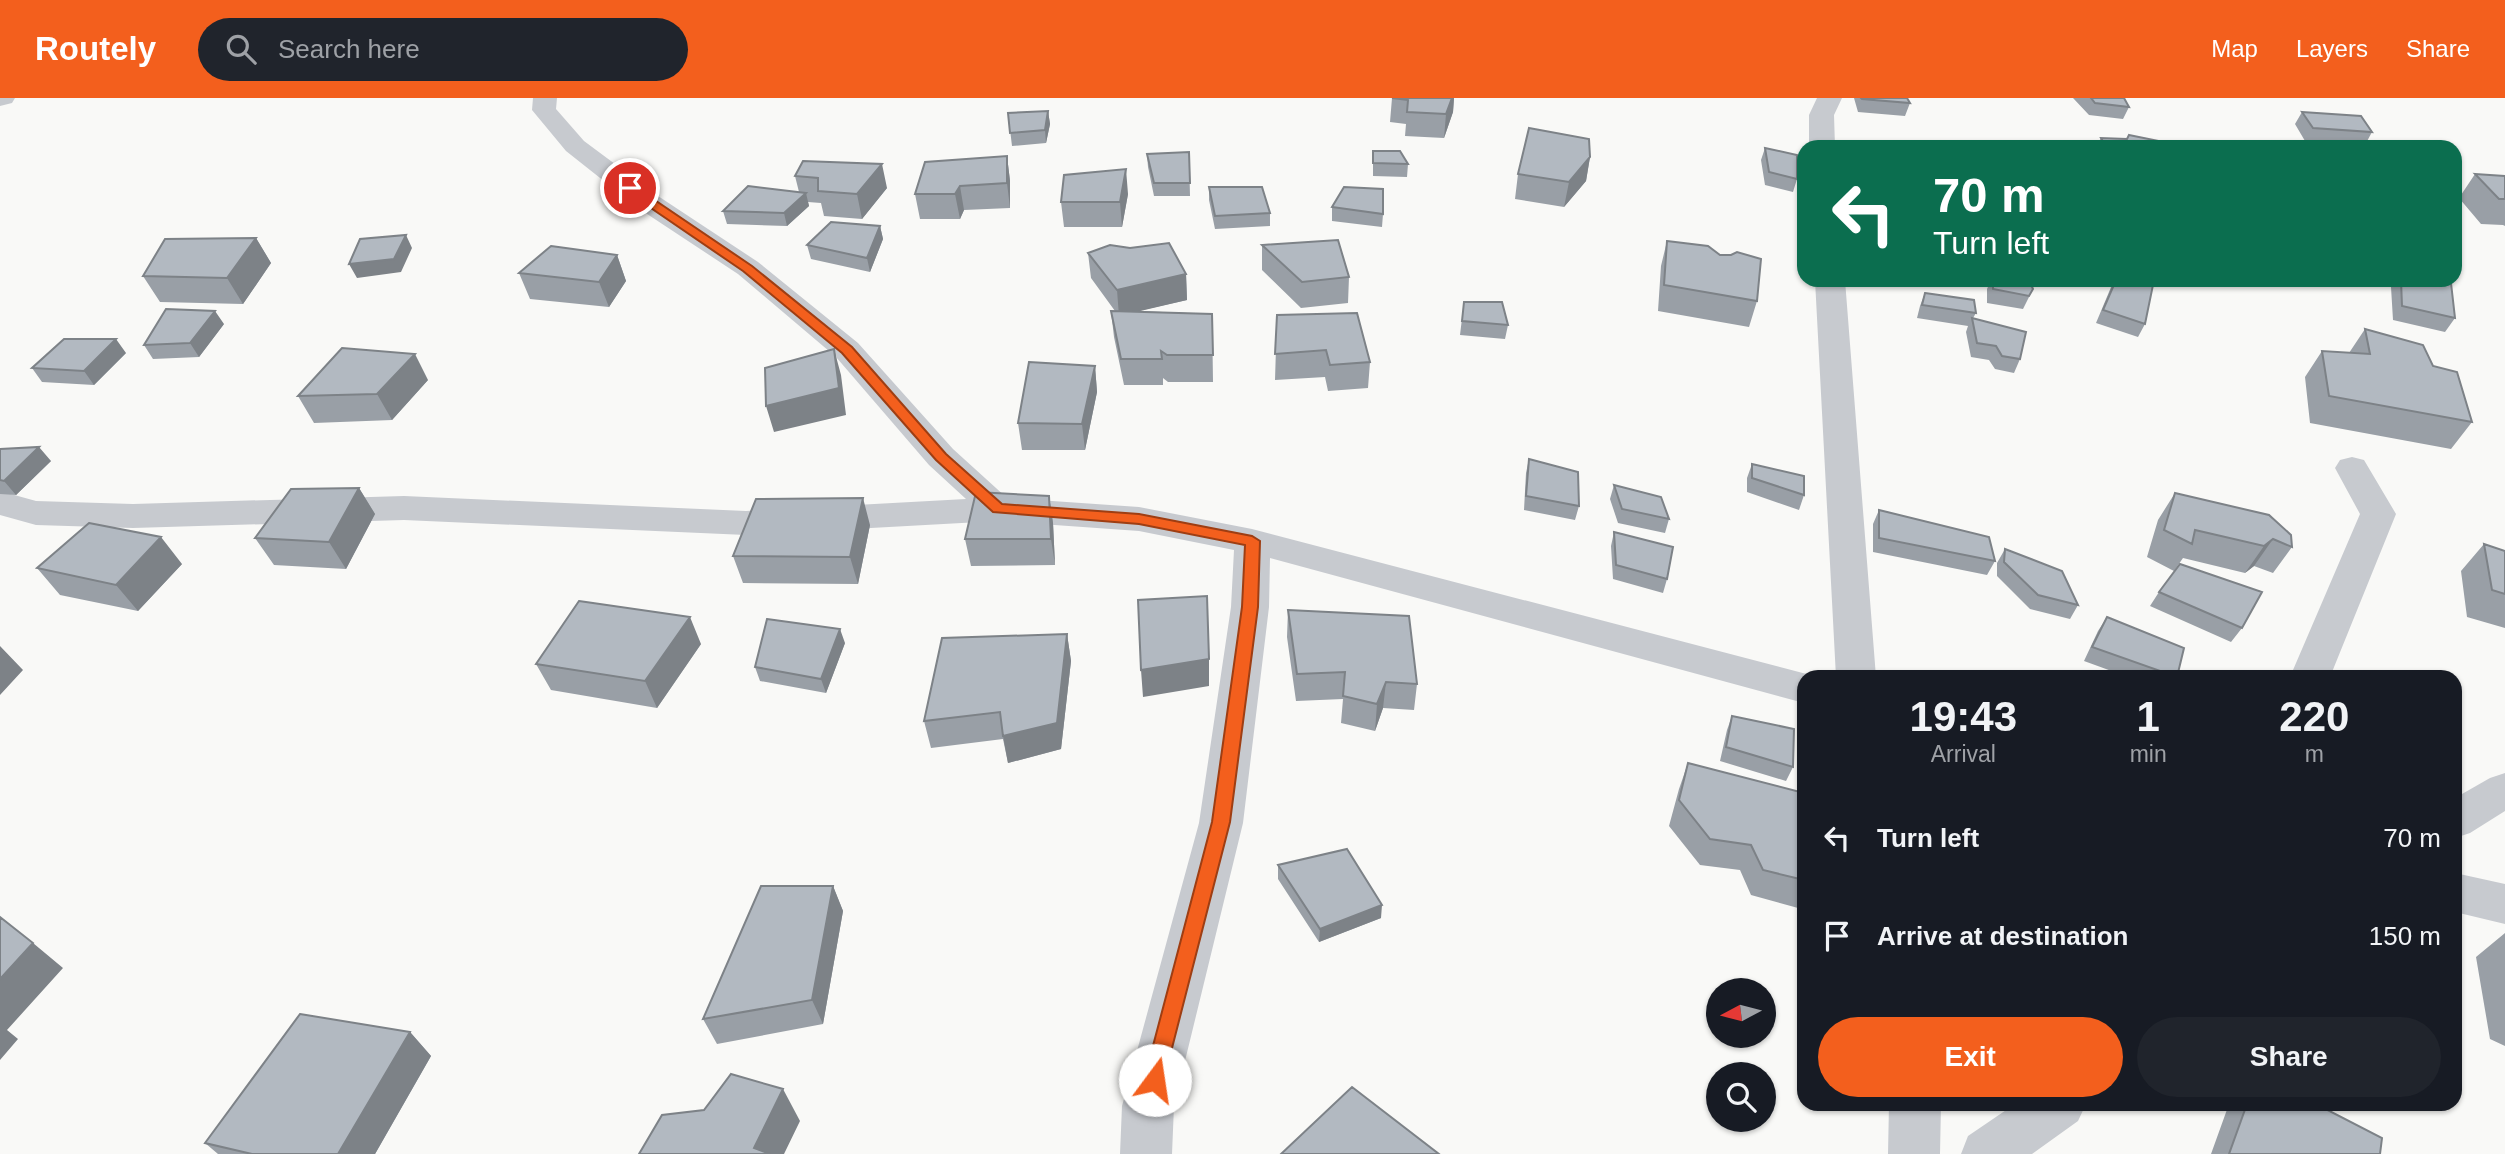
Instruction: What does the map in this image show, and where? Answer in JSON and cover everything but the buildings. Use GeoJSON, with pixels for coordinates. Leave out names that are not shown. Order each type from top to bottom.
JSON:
{"type":"FeatureCollection","features":[{"type":"Feature","properties":{"kind":"street"},"geometry":{"type":"LineString","coordinates":[[545,98],[544,110],[575,146],[648,202],[748,268],[847,350],[941,457],[998,509]]}},
{"type":"Feature","properties":{"kind":"street"},"geometry":{"type":"LineString","coordinates":[[1822,140],[1821,117],[1825,103],[1830,98]]}},
{"type":"Feature","properties":{"kind":"street"},"geometry":{"type":"LineString","coordinates":[[1830,287],[1856,670]]}},
{"type":"Feature","properties":{"kind":"street"},"geometry":{"type":"LineString","coordinates":[[2314,670],[2378,514],[2353,468]]}},
{"type":"Feature","properties":{"kind":"street"},"geometry":{"type":"LineString","coordinates":[[0,503],[36,513],[133,516],[404,508],[746,523],[998,509],[1139,519],[1252,541],[1797,686]]}},
{"type":"Feature","properties":{"kind":"street"},"geometry":{"type":"LineString","coordinates":[[1146,1154],[1148,1106],[1221,822],[1250,607],[1252,541]]}},
{"type":"Feature","properties":{"kind":"street"},"geometry":{"type":"LineString","coordinates":[[2462,816],[2505,790]]}},
{"type":"Feature","properties":{"kind":"street"},"geometry":{"type":"LineString","coordinates":[[2462,894],[2505,904]]}},
{"type":"Feature","properties":{"kind":"street"},"geometry":{"type":"LineString","coordinates":[[1914,1154],[1915,1111]]}},
{"type":"Feature","properties":{"kind":"street"},"geometry":{"type":"LineString","coordinates":[[1987,1154],[2050,1111]]}},
{"type":"Feature","properties":{"kind":"route"},"geometry":{"type":"LineString","coordinates":[[630,188],[748,268],[847,350],[941,457],[998,509],[1139,519],[1252,541],[1250,607],[1221,822],[1155,1080]]}}]}
